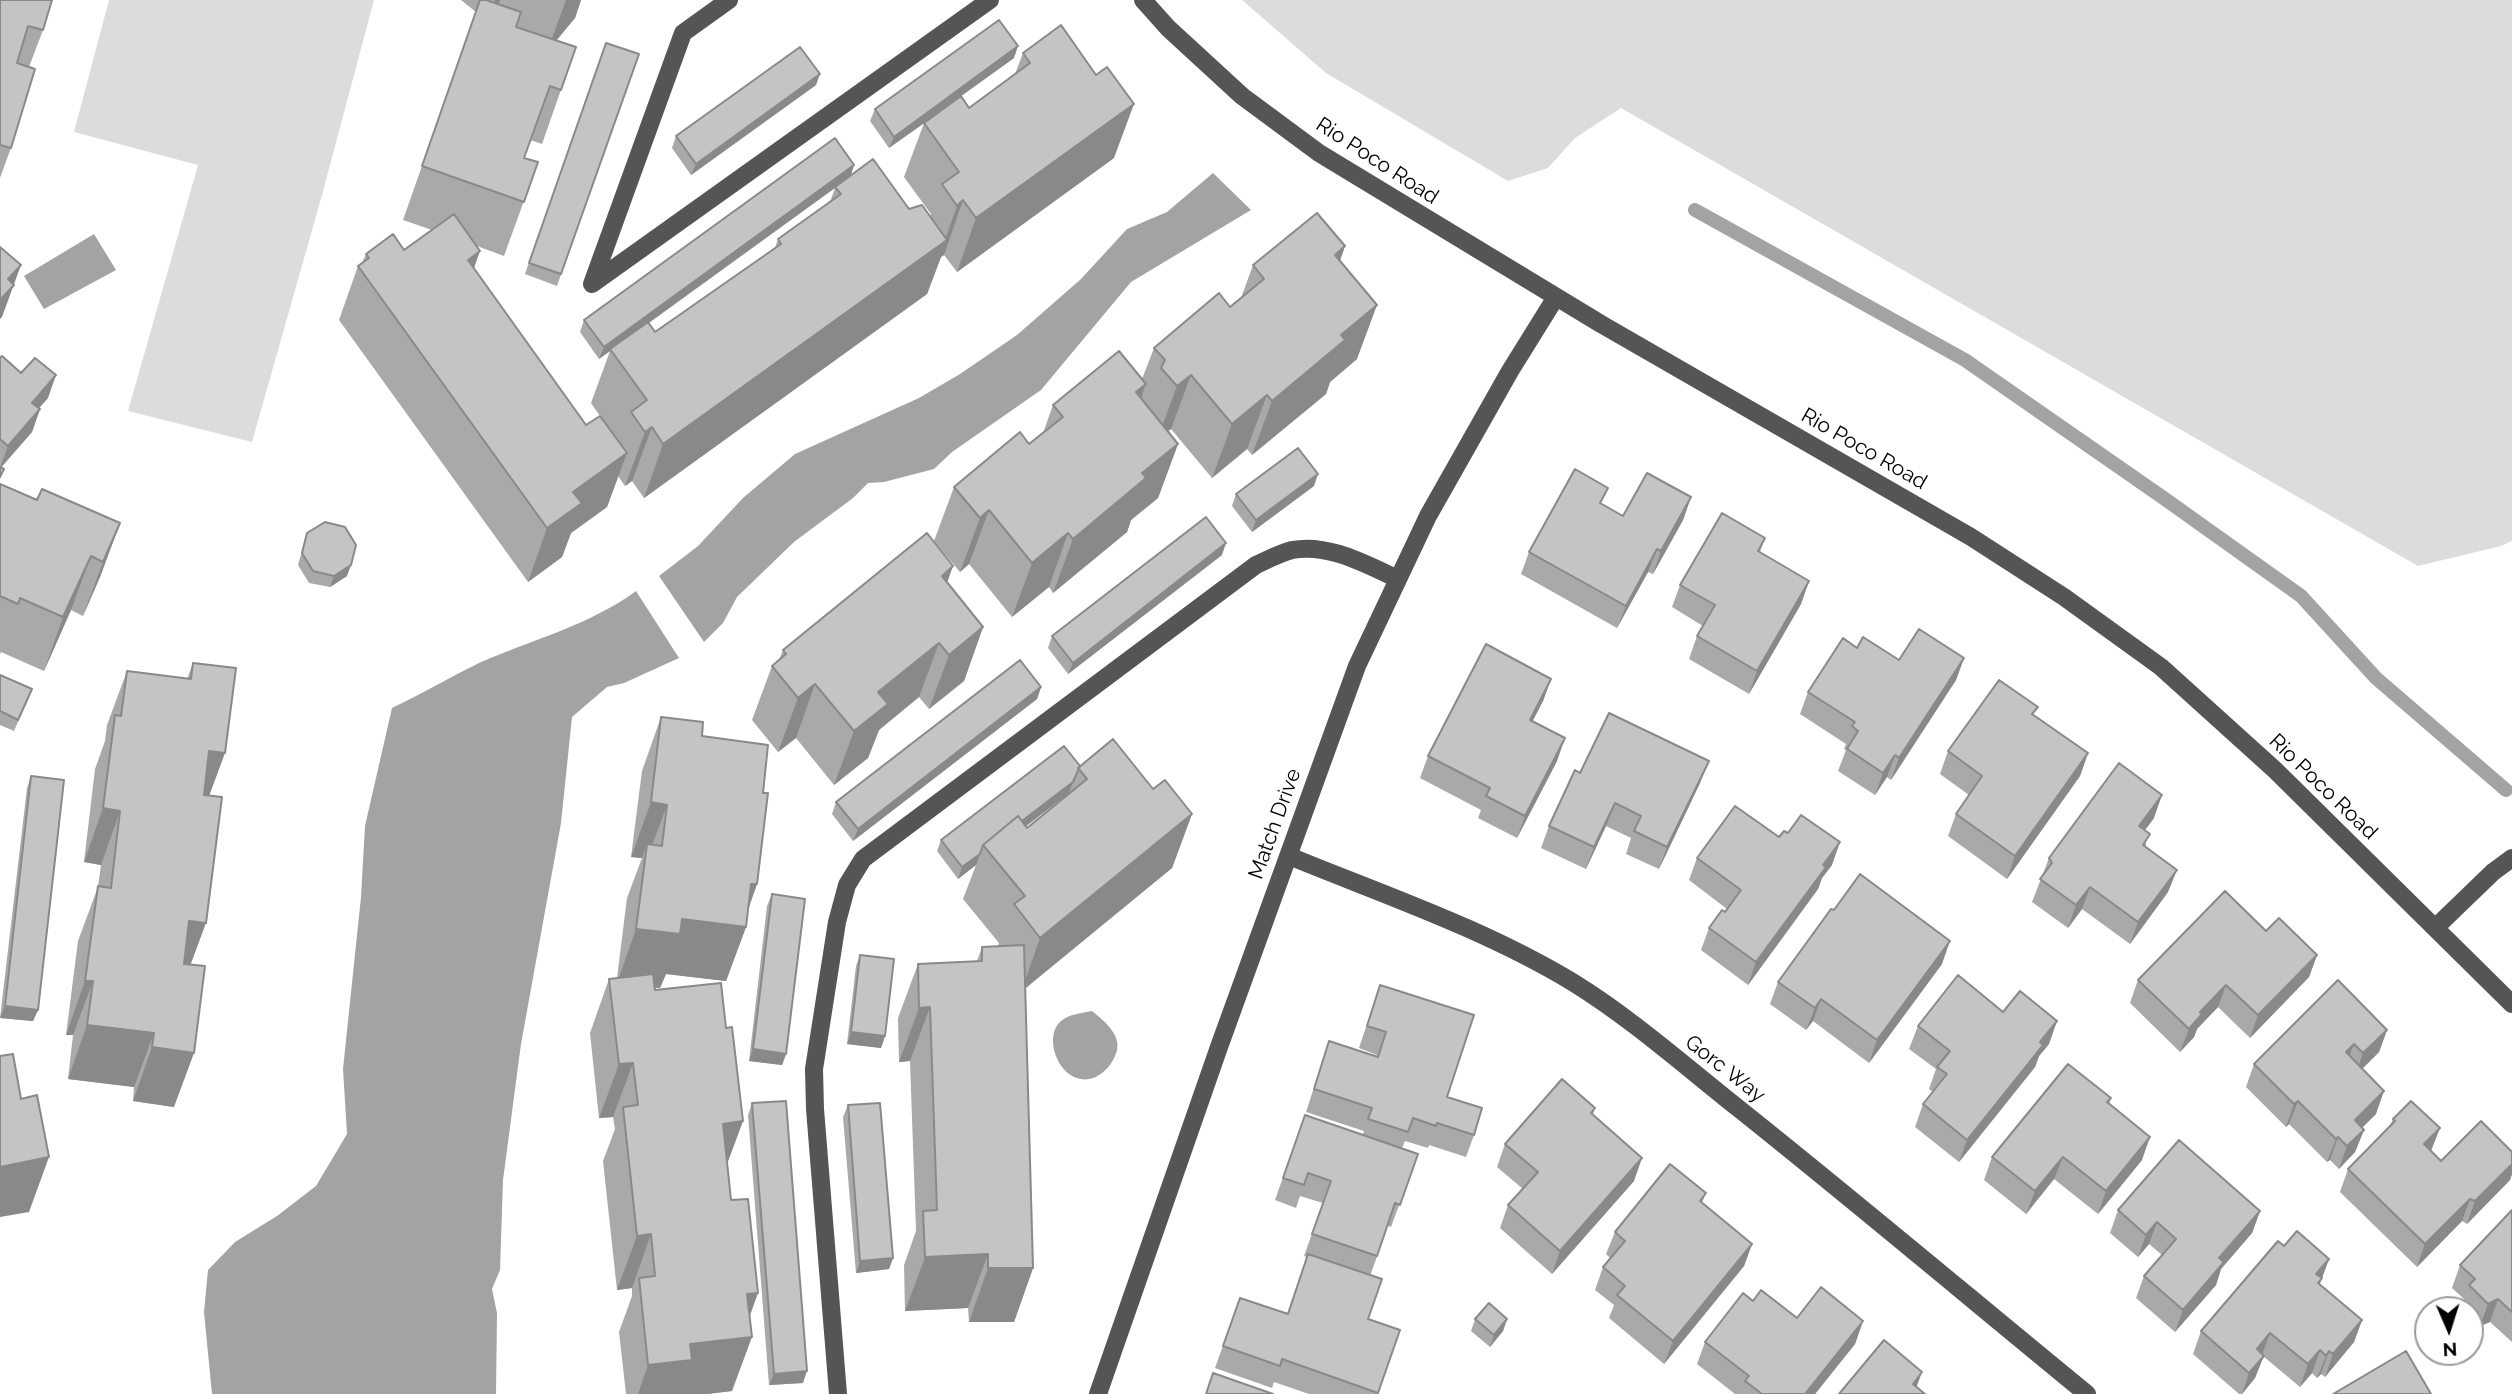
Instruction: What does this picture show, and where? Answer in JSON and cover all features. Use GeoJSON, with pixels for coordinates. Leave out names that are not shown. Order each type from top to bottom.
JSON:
{"type":"FeatureCollection","features":[{"type":"Feature","properties":{"kind":"street"},"geometry":{"type":"LineString","coordinates":[[729,0],[683,33],[592,284],[990,0]]}},
{"type":"Feature","properties":{"kind":"street","name":"Rio Poco Road"},"geometry":{"type":"LineString","coordinates":[[1143,0],[1168,28],[1242,96],[1308,145],[1556,297],[1971,537],[2064,597],[2161,667],[2274,770],[2512,1003]]}},
{"type":"Feature","properties":{"kind":"street","name":"Match Drive"},"geometry":{"type":"LineString","coordinates":[[1098,1394],[1219,1047],[1357,666],[1435,505],[1510,371],[1556,297]]}},
{"type":"Feature","properties":{"kind":"street"},"geometry":{"type":"LineString","coordinates":[[838,1394],[814,1069],[837,922],[847,885],[863,859],[1256,565],[1291,550],[1321,550],[1353,559],[1398,579]]}},
{"type":"Feature","properties":{"kind":"street","name":"Gorc Way"},"geometry":{"type":"LineString","coordinates":[[1289,856],[1521,954],[1574,984],[1624,1018],[1762,1127],[2087,1394]]}},
{"type":"Feature","properties":{"kind":"street"},"geometry":{"type":"LineString","coordinates":[[2435,928],[2493,872],[2512,858]]}},
{"type":"Feature","properties":{"kind":"shaded area"},"geometry":{"type":"Polygon","coordinates":[[[109,0],[374,0],[252,442],[128,411],[198,165],[74,132],[109,0]]]}},
{"type":"Feature","properties":{"kind":"shaded area"},"geometry":{"type":"Polygon","coordinates":[[[1242,0],[2512,0],[2512,541],[2418,566],[1621,108],[1575,138],[1548,168],[1508,181],[1326,73],[1242,0]]]}},
{"type":"Feature","properties":{"kind":"shaded area"},"geometry":{"type":"Polygon","coordinates":[[[1213,173],[1251,210],[1131,282],[1041,390],[952,452],[934,469],[884,482],[868,483],[853,498],[794,542],[737,597],[723,623],[704,642],[659,576],[698,546],[743,498],[795,454],[919,398],[1017,335],[1081,279],[1127,229],[1167,212],[1213,173]]]}},
{"type":"Feature","properties":{"kind":"shaded area"},"geometry":{"type":"Polygon","coordinates":[[[94,234],[116,270],[44,309],[24,276],[94,234]]]}},
{"type":"Feature","properties":{"kind":"shaded area"},"geometry":{"type":"Polygon","coordinates":[[[636,591],[679,658],[624,683],[607,687],[572,717],[561,823],[521,1044],[503,1180],[500,1270],[492,1289],[497,1313],[496,1394],[212,1394],[204,1312],[208,1270],[235,1242],[277,1216],[316,1186],[347,1134],[343,1069],[361,897],[365,826],[392,708],[479,663],[599,613],[636,591]]]}},
{"type":"Feature","properties":{"kind":"shaded area"},"geometry":{"type":"Polygon","coordinates":[[[1092,1011],[1114,1033],[1117,1050],[1110,1064],[1099,1075],[1077,1078],[1059,1063],[1054,1048],[1054,1033],[1064,1019],[1092,1011]]]}},
{"type":"Feature","properties":{"kind":"building"},"geometry":{"type":"Polygon","coordinates":[[[0,0],[52,0],[43,30],[28,26],[17,63],[35,69],[11,148],[0,145],[0,0]]]}},
{"type":"Feature","properties":{"kind":"building"},"geometry":{"type":"Polygon","coordinates":[[[480,0],[521,12],[516,27],[576,47],[561,90],[550,86],[524,158],[538,162],[524,202],[422,166],[480,0]]]}},
{"type":"Feature","properties":{"kind":"building"},"geometry":{"type":"Polygon","coordinates":[[[999,20],[1018,46],[894,137],[875,109],[999,20]]]}},
{"type":"Feature","properties":{"kind":"building"},"geometry":{"type":"Polygon","coordinates":[[[1061,25],[1096,75],[1107,67],[1134,104],[976,218],[963,200],[957,206],[942,184],[959,172],[924,123],[961,96],[969,108],[1030,63],[1023,53],[1061,25]]]}},
{"type":"Feature","properties":{"kind":"building"},"geometry":{"type":"Polygon","coordinates":[[[606,43],[639,54],[561,274],[529,263],[606,43]]]}},
{"type":"Feature","properties":{"kind":"building"},"geometry":{"type":"Polygon","coordinates":[[[800,47],[820,74],[696,164],[676,136],[800,47]]]}},
{"type":"Feature","properties":{"kind":"building"},"geometry":{"type":"Polygon","coordinates":[[[835,138],[854,165],[604,347],[584,320],[835,138]]]}},
{"type":"Feature","properties":{"kind":"building"},"geometry":{"type":"Polygon","coordinates":[[[873,159],[909,209],[922,205],[947,240],[663,444],[652,427],[645,432],[631,412],[647,400],[610,349],[648,322],[655,332],[781,244],[778,239],[841,194],[835,187],[873,159]]]}},
{"type":"Feature","properties":{"kind":"building"},"geometry":{"type":"Polygon","coordinates":[[[1317,213],[1345,246],[1335,255],[1377,305],[1341,335],[1345,340],[1272,401],[1267,395],[1232,424],[1191,375],[1177,386],[1161,368],[1165,360],[1154,348],[1219,293],[1230,307],[1264,279],[1253,265],[1317,213]]]}},
{"type":"Feature","properties":{"kind":"building"},"geometry":{"type":"Polygon","coordinates":[[[454,214],[480,251],[468,260],[586,425],[600,416],[627,453],[573,492],[582,503],[547,528],[358,266],[369,258],[366,254],[393,234],[404,250],[454,214]]]}},
{"type":"Feature","properties":{"kind":"building"},"geometry":{"type":"Polygon","coordinates":[[[0,247],[21,265],[8,279],[14,285],[0,300],[0,247]]]}},
{"type":"Feature","properties":{"kind":"building"},"geometry":{"type":"Polygon","coordinates":[[[1119,351],[1146,384],[1136,392],[1178,444],[1142,473],[1146,478],[1073,539],[1068,533],[1032,563],[989,510],[980,518],[954,487],[1020,432],[1029,444],[1063,417],[1053,405],[1119,351]]]}},
{"type":"Feature","properties":{"kind":"building"},"geometry":{"type":"Polygon","coordinates":[[[2,356],[21,373],[35,358],[56,375],[32,403],[40,409],[8,446],[0,439],[2,356]]]}},
{"type":"Feature","properties":{"kind":"building"},"geometry":{"type":"Polygon","coordinates":[[[1298,448],[1318,474],[1256,520],[1236,494],[1298,448]]]}},
{"type":"Feature","properties":{"kind":"building"},"geometry":{"type":"Polygon","coordinates":[[[1575,469],[1608,488],[1600,503],[1623,516],[1647,473],[1691,497],[1661,551],[1657,549],[1626,606],[1529,552],[1575,469]]]}},
{"type":"Feature","properties":{"kind":"building"},"geometry":{"type":"Polygon","coordinates":[[[0,484],[37,500],[42,489],[120,523],[103,562],[91,556],[63,617],[20,598],[18,604],[0,596],[0,484]]]}},
{"type":"Feature","properties":{"kind":"building"},"geometry":{"type":"Polygon","coordinates":[[[1722,513],[1765,538],[1758,551],[1809,581],[1757,671],[1697,636],[1715,605],[1680,585],[1722,513]]]}},
{"type":"Feature","properties":{"kind":"building"},"geometry":{"type":"Polygon","coordinates":[[[1206,517],[1226,543],[1073,663],[1052,636],[1206,517]]]}},
{"type":"Feature","properties":{"kind":"building"},"geometry":{"type":"Polygon","coordinates":[[[325,522],[345,527],[356,545],[351,565],[334,576],[313,571],[302,553],[307,533],[325,522]]]}},
{"type":"Feature","properties":{"kind":"building"},"geometry":{"type":"Polygon","coordinates":[[[927,533],[953,566],[942,576],[983,627],[949,655],[939,643],[878,692],[888,704],[854,731],[815,684],[798,698],[772,666],[786,654],[783,650],[927,533]]]}},
{"type":"Feature","properties":{"kind":"building"},"geometry":{"type":"Polygon","coordinates":[[[1919,629],[1964,658],[1899,758],[1895,755],[1883,773],[1847,749],[1858,731],[1852,726],[1855,722],[1808,692],[1843,638],[1857,648],[1863,637],[1899,660],[1919,629]]]}},
{"type":"Feature","properties":{"kind":"building"},"geometry":{"type":"Polygon","coordinates":[[[1486,644],[1551,679],[1530,720],[1565,738],[1525,816],[1486,796],[1490,788],[1428,756],[1486,644]]]}},
{"type":"Feature","properties":{"kind":"building"},"geometry":{"type":"Polygon","coordinates":[[[1020,660],[1041,687],[858,829],[836,802],[1020,660]]]}},
{"type":"Feature","properties":{"kind":"building"},"geometry":{"type":"Polygon","coordinates":[[[193,663],[236,668],[225,753],[209,751],[204,795],[222,797],[206,923],[189,921],[184,964],[205,966],[194,1053],[152,1047],[154,1033],[87,1025],[93,981],[85,981],[98,886],[111,888],[120,811],[103,808],[115,715],[121,716],[127,671],[191,679],[193,663]]]}},
{"type":"Feature","properties":{"kind":"building"},"geometry":{"type":"Polygon","coordinates":[[[0,675],[32,689],[18,720],[0,711],[0,675]]]}},
{"type":"Feature","properties":{"kind":"building"},"geometry":{"type":"Polygon","coordinates":[[[1999,680],[2038,707],[2032,714],[2088,753],[2015,856],[1956,814],[1982,776],[1948,751],[1999,680]]]}},
{"type":"Feature","properties":{"kind":"building"},"geometry":{"type":"Polygon","coordinates":[[[1609,713],[1709,761],[1667,847],[1634,831],[1641,816],[1615,803],[1594,847],[1549,826],[1575,770],[1580,773],[1609,713]]]}},
{"type":"Feature","properties":{"kind":"building"},"geometry":{"type":"Polygon","coordinates":[[[661,717],[703,722],[702,736],[768,745],[763,793],[768,793],[757,884],[751,884],[746,927],[682,919],[680,934],[636,929],[647,844],[662,846],[667,805],[651,802],[661,717]]]}},
{"type":"Feature","properties":{"kind":"building"},"geometry":{"type":"Polygon","coordinates":[[[1113,739],[1153,789],[1165,780],[1192,814],[1040,938],[1014,904],[1025,896],[983,845],[1018,816],[1027,828],[1087,779],[1078,768],[1113,739]]]}},
{"type":"Feature","properties":{"kind":"building"},"geometry":{"type":"Polygon","coordinates":[[[1064,746],[1080,766],[1073,782],[1022,821],[1018,816],[983,845],[980,854],[962,867],[941,840],[1064,746]]]}},
{"type":"Feature","properties":{"kind":"building"},"geometry":{"type":"Polygon","coordinates":[[[2119,763],[2162,795],[2139,826],[2150,834],[2143,845],[2177,870],[2138,922],[2090,887],[2076,905],[2040,879],[2052,863],[2049,858],[2119,763]]]}},
{"type":"Feature","properties":{"kind":"building"},"geometry":{"type":"Polygon","coordinates":[[[31,776],[64,780],[38,1010],[5,1006],[31,776]]]}},
{"type":"Feature","properties":{"kind":"building"},"geometry":{"type":"Polygon","coordinates":[[[1735,806],[1779,837],[1784,831],[1788,833],[1801,815],[1840,842],[1823,865],[1826,867],[1756,962],[1709,928],[1741,890],[1697,858],[1735,806]]]}},
{"type":"Feature","properties":{"kind":"building"},"geometry":{"type":"Polygon","coordinates":[[[1860,874],[1950,941],[1877,1040],[1821,999],[1815,1008],[1778,982],[1860,874]]]}},
{"type":"Feature","properties":{"kind":"building"},"geometry":{"type":"Polygon","coordinates":[[[2225,891],[2266,931],[2279,918],[2317,955],[2258,1015],[2226,985],[2200,1012],[2202,1014],[2189,1029],[2138,980],[2225,891]]]}},
{"type":"Feature","properties":{"kind":"building"},"geometry":{"type":"Polygon","coordinates":[[[772,894],[805,899],[786,1054],[753,1049],[772,894]]]}},
{"type":"Feature","properties":{"kind":"building"},"geometry":{"type":"Polygon","coordinates":[[[1024,945],[1033,1268],[988,1268],[988,1254],[925,1257],[923,1211],[937,1210],[930,1007],[919,1008],[918,964],[982,961],[982,947],[1024,945]]]}},
{"type":"Feature","properties":{"kind":"building"},"geometry":{"type":"Polygon","coordinates":[[[860,955],[894,959],[885,1036],[851,1032],[860,955]]]}},
{"type":"Feature","properties":{"kind":"building"},"geometry":{"type":"Polygon","coordinates":[[[653,974],[655,990],[721,983],[726,1028],[732,1027],[743,1121],[723,1124],[731,1200],[748,1199],[758,1293],[747,1294],[752,1337],[690,1344],[692,1360],[648,1365],[639,1278],[655,1276],[651,1234],[637,1236],[623,1107],[638,1105],[633,1063],[619,1064],[609,979],[653,974]]]}},
{"type":"Feature","properties":{"kind":"building"},"geometry":{"type":"Polygon","coordinates":[[[1958,975],[2003,1012],[2020,991],[2057,1021],[2040,1042],[2043,1045],[1967,1140],[1923,1104],[1947,1074],[1937,1067],[1950,1051],[1918,1026],[1958,975]]]}},
{"type":"Feature","properties":{"kind":"building"},"geometry":{"type":"Polygon","coordinates":[[[2338,980],[2387,1030],[2363,1053],[2354,1044],[2346,1052],[2384,1091],[2355,1120],[2364,1130],[2347,1146],[2338,1137],[2336,1139],[2298,1101],[2294,1104],[2254,1064],[2338,980]]]}},
{"type":"Feature","properties":{"kind":"building"},"geometry":{"type":"Polygon","coordinates":[[[1380,985],[1474,1015],[1447,1097],[1482,1108],[1474,1135],[1413,1118],[1408,1132],[1368,1119],[1372,1108],[1314,1089],[1329,1041],[1378,1057],[1386,1032],[1367,1026],[1380,985]]]}},
{"type":"Feature","properties":{"kind":"building"},"geometry":{"type":"Polygon","coordinates":[[[13,1054],[21,1099],[37,1095],[49,1157],[0,1167],[0,1056],[13,1054]]]}},
{"type":"Feature","properties":{"kind":"building"},"geometry":{"type":"Polygon","coordinates":[[[2068,1064],[2111,1098],[2107,1102],[2150,1137],[2106,1191],[2063,1157],[2035,1191],[1992,1157],[2068,1064]]]}},
{"type":"Feature","properties":{"kind":"building"},"geometry":{"type":"Polygon","coordinates":[[[1562,1079],[1595,1108],[1591,1113],[1642,1158],[1560,1251],[1508,1205],[1538,1172],[1505,1144],[1562,1079]]]}},
{"type":"Feature","properties":{"kind":"building"},"geometry":{"type":"Polygon","coordinates":[[[786,1101],[807,1371],[774,1374],[752,1103],[786,1101]]]}},
{"type":"Feature","properties":{"kind":"building"},"geometry":{"type":"Polygon","coordinates":[[[2411,1101],[2440,1128],[2424,1144],[2441,1161],[2481,1121],[2512,1152],[2512,1164],[2475,1201],[2470,1199],[2425,1244],[2348,1169],[2411,1101]]]}},
{"type":"Feature","properties":{"kind":"building"},"geometry":{"type":"Polygon","coordinates":[[[880,1103],[893,1258],[860,1261],[848,1105],[880,1103]]]}},
{"type":"Feature","properties":{"kind":"building"},"geometry":{"type":"Polygon","coordinates":[[[1305,1115],[1418,1154],[1400,1205],[1395,1203],[1377,1256],[1312,1234],[1331,1181],[1308,1173],[1304,1185],[1283,1178],[1305,1115]]]}},
{"type":"Feature","properties":{"kind":"building"},"geometry":{"type":"Polygon","coordinates":[[[2179,1140],[2260,1211],[2219,1258],[2224,1262],[2183,1310],[2144,1276],[2176,1239],[2157,1222],[2146,1235],[2118,1210],[2179,1140]]]}},
{"type":"Feature","properties":{"kind":"building"},"geometry":{"type":"Polygon","coordinates":[[[1670,1164],[1706,1193],[1700,1201],[1752,1244],[1673,1341],[1617,1295],[1625,1286],[1603,1267],[1625,1241],[1615,1232],[1670,1164]]]}},
{"type":"Feature","properties":{"kind":"building"},"geometry":{"type":"Polygon","coordinates":[[[2512,1210],[2512,1312],[2498,1299],[2488,1304],[2484,1296],[2480,1296],[2469,1285],[2475,1279],[2460,1265],[2512,1210]]]}},
{"type":"Feature","properties":{"kind":"building"},"geometry":{"type":"Polygon","coordinates":[[[2297,1231],[2329,1259],[2316,1274],[2322,1278],[2318,1283],[2362,1320],[2333,1354],[2329,1351],[2326,1356],[2320,1350],[2308,1364],[2270,1333],[2257,1349],[2264,1356],[2249,1373],[2201,1331],[2278,1241],[2284,1246],[2297,1231]]]}},
{"type":"Feature","properties":{"kind":"building"},"geometry":{"type":"Polygon","coordinates":[[[1308,1254],[1382,1279],[1368,1319],[1400,1330],[1378,1393],[1282,1359],[1280,1366],[1223,1346],[1240,1298],[1288,1314],[1308,1254]]]}},
{"type":"Feature","properties":{"kind":"building"},"geometry":{"type":"Polygon","coordinates":[[[1821,1287],[1863,1321],[1805,1394],[1762,1394],[1745,1381],[1749,1376],[1705,1342],[1743,1293],[1753,1301],[1761,1290],[1797,1318],[1821,1287]]]}},
{"type":"Feature","properties":{"kind":"building"},"geometry":{"type":"Polygon","coordinates":[[[1489,1303],[1507,1319],[1494,1335],[1475,1319],[1489,1303]]]}},
{"type":"Feature","properties":{"kind":"building"},"geometry":{"type":"Polygon","coordinates":[[[1884,1340],[1922,1372],[1913,1384],[1925,1394],[1839,1394],[1884,1340]]]}},
{"type":"Feature","properties":{"kind":"building"},"geometry":{"type":"Polygon","coordinates":[[[2406,1351],[2431,1394],[2333,1394],[2406,1351]]]}},
{"type":"Feature","properties":{"kind":"building"},"geometry":{"type":"Polygon","coordinates":[[[1213,1373],[1273,1394],[1206,1394],[1213,1373]]]}},
{"type":"Feature","properties":{"kind":"waterway"},"geometry":{"type":"LineString","coordinates":[[1695,210],[1965,360],[2301,596],[2376,678],[2506,790]]}}]}
